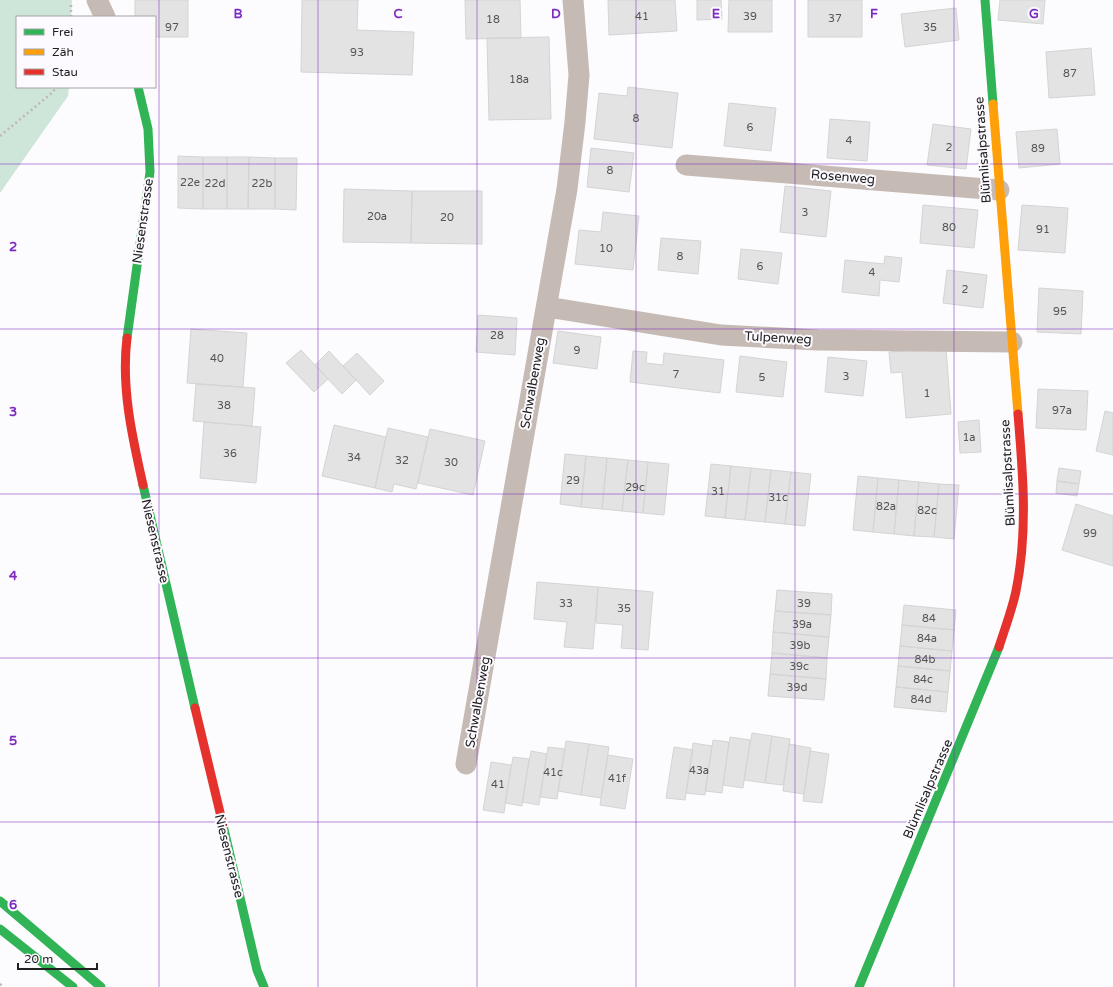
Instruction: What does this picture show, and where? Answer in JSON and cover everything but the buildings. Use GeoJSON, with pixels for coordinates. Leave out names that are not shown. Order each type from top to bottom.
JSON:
{"type":"FeatureCollection","features":[{"type":"Feature","properties":{"kind":"main road","name":"Blümlisalpstrasse"},"geometry":{"type":"LineString","coordinates":[[858,987],[997,655],[1016,592],[1021,561],[1024,528],[1024,485],[999,190],[985,0]]}},
{"type":"Feature","properties":{"kind":"main road","name":"Niesenstrasse"},"geometry":{"type":"LineString","coordinates":[[138,88],[146,111],[151,140],[150,172],[124,362],[126,403],[161,568],[257,970],[264,987]]}},
{"type":"Feature","properties":{"kind":"main road"},"geometry":{"type":"LineString","coordinates":[[0,902],[101,987]]}},
{"type":"Feature","properties":{"kind":"main road"},"geometry":{"type":"LineString","coordinates":[[0,929],[72,987]]}},
{"type":"Feature","properties":{"kind":"street"},"geometry":{"type":"LineString","coordinates":[[97,0],[105,16]]}},
{"type":"Feature","properties":{"kind":"street","name":"Schwalbenweg"},"geometry":{"type":"LineString","coordinates":[[466,764],[567,189],[579,75],[573,0]]}},
{"type":"Feature","properties":{"kind":"street","name":"Rosenweg"},"geometry":{"type":"LineString","coordinates":[[686,165],[999,190]]}},
{"type":"Feature","properties":{"kind":"street","name":"Tulpenweg"},"geometry":{"type":"LineString","coordinates":[[547,307],[721,335],[818,340],[1012,342]]}},
{"type":"Feature","properties":{"kind":"path"},"geometry":{"type":"LineString","coordinates":[[71,0],[71,16]]}},
{"type":"Feature","properties":{"kind":"path"},"geometry":{"type":"LineString","coordinates":[[0,136],[53,92],[55,88]]}},
{"type":"Feature","properties":{"kind":"path"},"geometry":{"type":"LineString","coordinates":[[0,984],[4,987]]}},
{"type":"Feature","properties":{"kind":"green space"},"geometry":{"type":"Polygon","coordinates":[[[0,0],[72,0],[71,16],[16,16],[16,88],[69,88],[68,96],[0,193],[0,0]]]}},
{"type":"Feature","properties":{"kind":"traffic: fast"},"geometry":{"type":"LineString","coordinates":[[985,0],[993,104]]}},
{"type":"Feature","properties":{"kind":"traffic: fast"},"geometry":{"type":"LineString","coordinates":[[127,338],[150,172],[148,129],[138,88]]}},
{"type":"Feature","properties":{"kind":"traffic: fast"},"geometry":{"type":"LineString","coordinates":[[143,485],[195,708]]}},
{"type":"Feature","properties":{"kind":"traffic: fast"},"geometry":{"type":"LineString","coordinates":[[859,987],[999,647]]}},
{"type":"Feature","properties":{"kind":"traffic: fast"},"geometry":{"type":"LineString","coordinates":[[223,825],[257,970],[264,987]]}},
{"type":"Feature","properties":{"kind":"traffic: fast"},"geometry":{"type":"LineString","coordinates":[[0,901],[101,987]]}},
{"type":"Feature","properties":{"kind":"traffic: fast"},"geometry":{"type":"LineString","coordinates":[[0,929],[73,987]]}},
{"type":"Feature","properties":{"kind":"traffic: slow"},"geometry":{"type":"LineString","coordinates":[[993,104],[1018,414]]}},
{"type":"Feature","properties":{"kind":"traffic: jam"},"geometry":{"type":"LineString","coordinates":[[127,338],[125,375],[129,412],[143,485]]}},
{"type":"Feature","properties":{"kind":"traffic: jam"},"geometry":{"type":"LineString","coordinates":[[999,647],[1016,591],[1022,547],[1023,480],[1018,414]]}},
{"type":"Feature","properties":{"kind":"traffic: jam"},"geometry":{"type":"LineString","coordinates":[[195,708],[223,825]]}}]}
